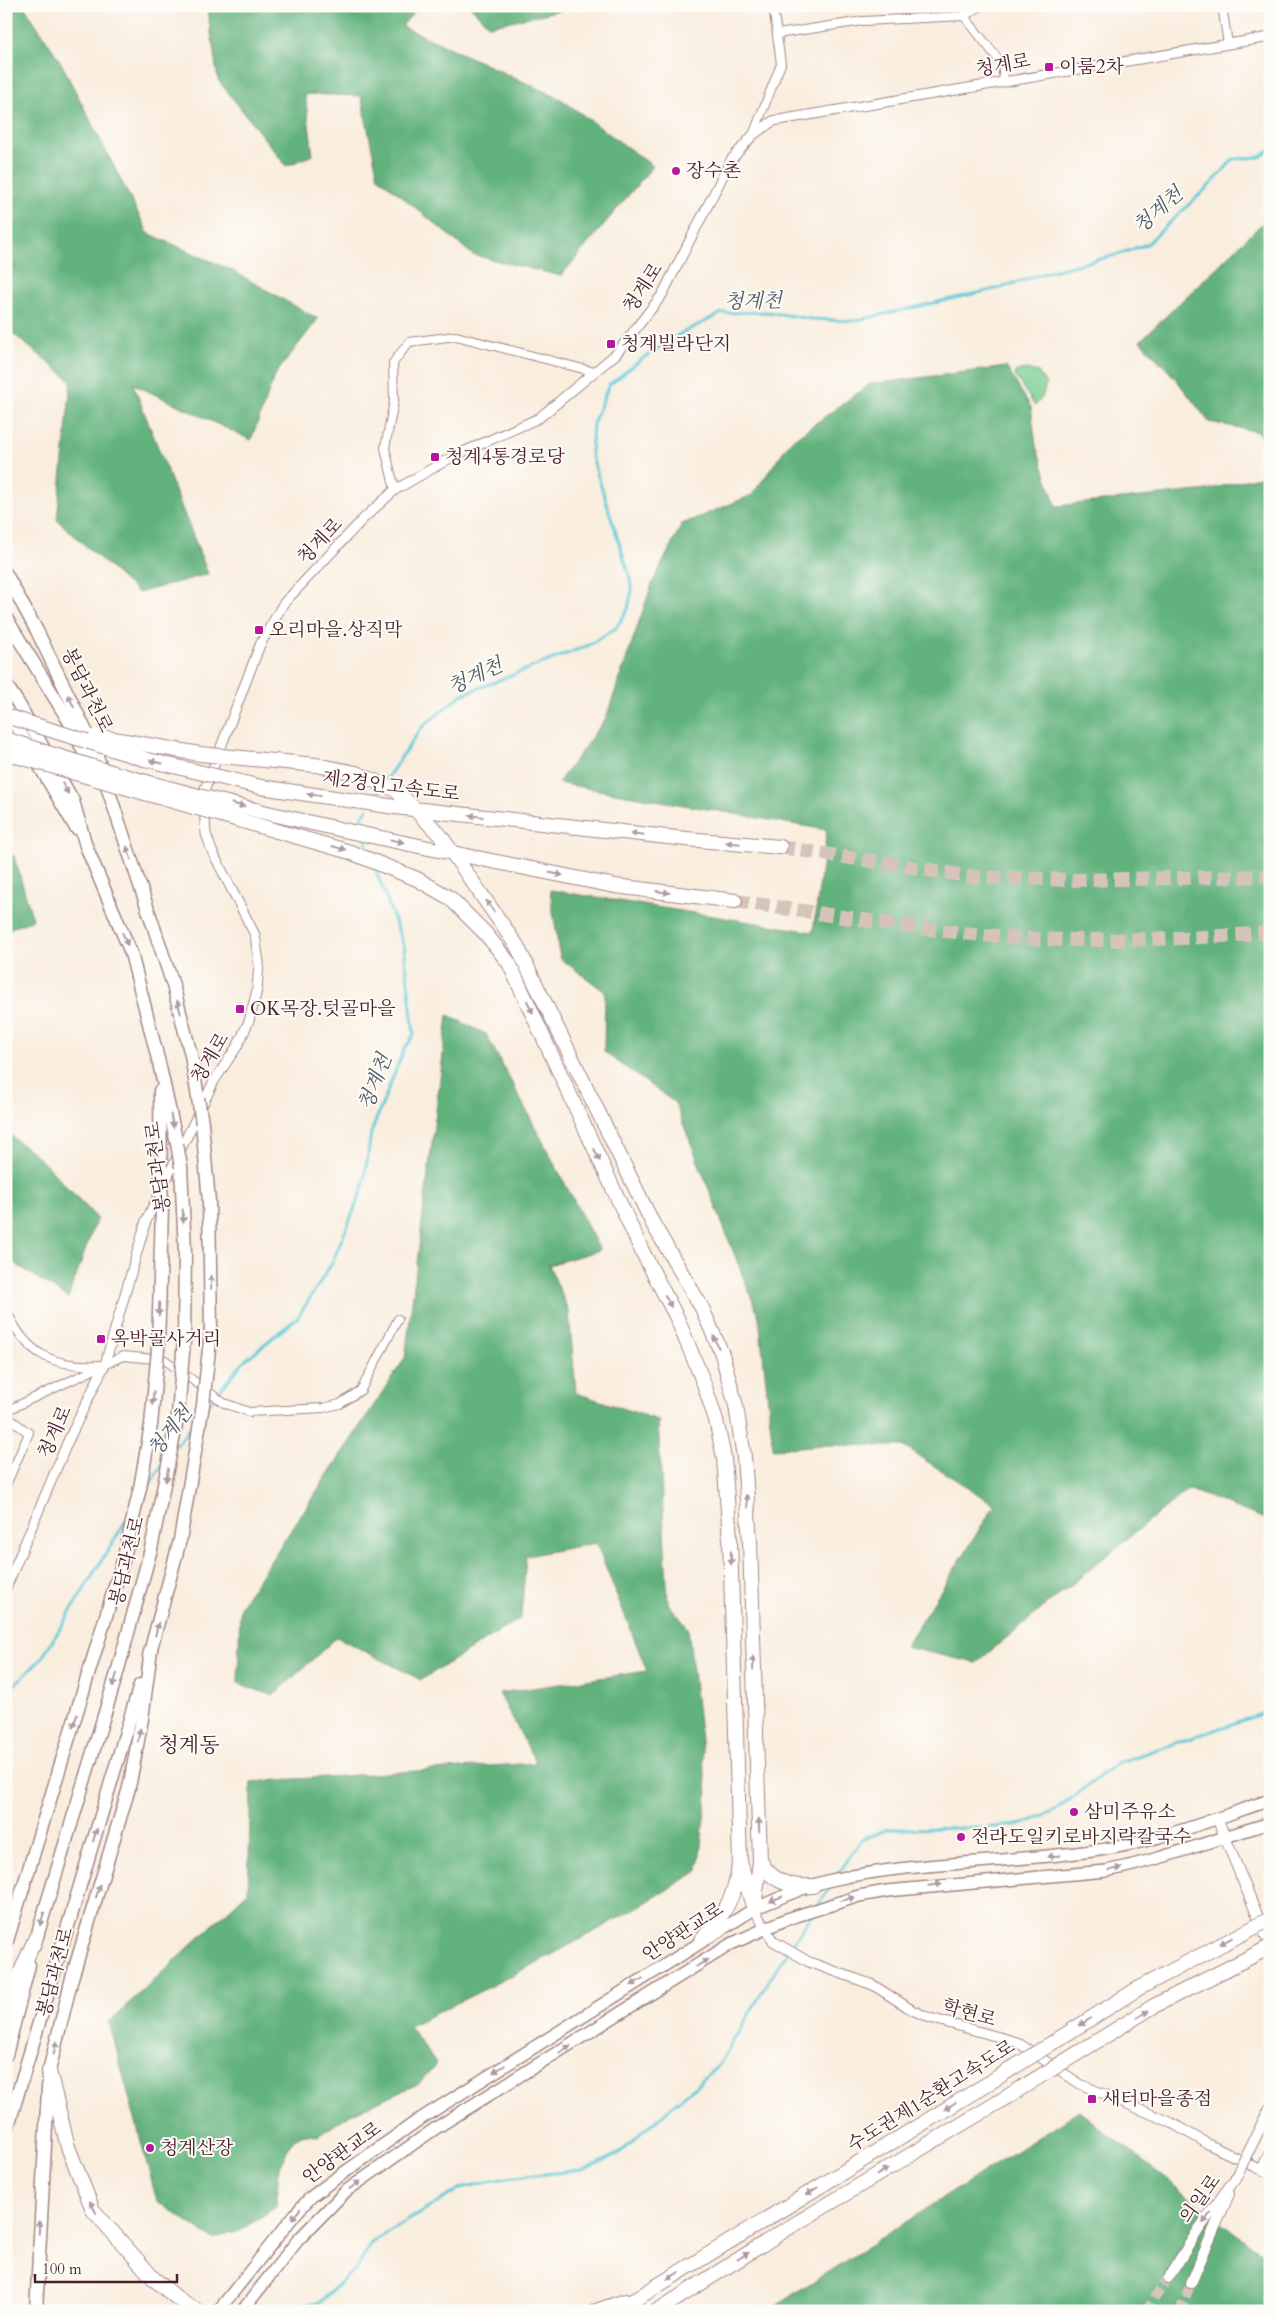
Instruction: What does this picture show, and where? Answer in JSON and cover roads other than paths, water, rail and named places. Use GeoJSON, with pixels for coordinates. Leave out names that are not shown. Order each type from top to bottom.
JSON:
{"type":"FeatureCollection","features":[{"type":"Feature","properties":{"kind":"highway","name":"봉담과천로"},"geometry":{"type":"LineString","coordinates":[[6,574],[38,631],[95,750],[173,985],[191,1054],[202,1123],[209,1202],[211,1331],[200,1424],[180,1540],[151,1650],[6,2133]]}},
{"type":"Feature","properties":{"kind":"highway","name":"봉담과천로"},"geometry":{"type":"LineString","coordinates":[[6,618],[69,721],[120,828]]}},
{"type":"Feature","properties":{"kind":"highway","name":"봉담과천로"},"geometry":{"type":"LineString","coordinates":[[6,685],[18,703],[72,801],[86,846],[131,953],[177,1144],[181,1167],[185,1252],[184,1340],[178,1416],[151,1549],[117,1673],[36,1938],[6,2055]]}},
{"type":"Feature","properties":{"kind":"highway","name":"봉담과천로"},"geometry":{"type":"LineString","coordinates":[[6,710],[86,846]]}},
{"type":"Feature","properties":{"kind":"highway"},"geometry":{"type":"LineString","coordinates":[[6,710],[104,738],[200,754],[316,765],[356,774],[396,790],[440,834],[517,946],[653,1224],[702,1308],[722,1354],[736,1406],[744,1457],[750,1542],[760,1860],[754,1909]]}},
{"type":"Feature","properties":{"kind":"highway","name":"제2경인고속도로"},"geometry":{"type":"LineString","coordinates":[[6,716],[144,759],[261,788],[415,809],[686,839],[780,847]]}},
{"type":"Feature","properties":{"kind":"highway"},"geometry":{"type":"LineString","coordinates":[[6,739],[62,758],[314,824],[615,886],[735,901]]}},
{"type":"Feature","properties":{"kind":"highway"},"geometry":{"type":"LineString","coordinates":[[6,753],[350,852],[417,879],[450,898],[460,907],[486,934],[509,963],[642,1251],[677,1318],[703,1381],[716,1420],[724,1458],[730,1539],[740,1862],[754,1909]]}},
{"type":"Feature","properties":{"kind":"highway","name":"봉담과천로"},"geometry":{"type":"LineString","coordinates":[[6,1944],[124,1557],[140,1488],[151,1425],[162,1354],[162,1207],[159,1063]]}},
{"type":"Feature","properties":{"kind":"highway","name":"봉담과천로"},"geometry":{"type":"LineString","coordinates":[[36,2311],[49,2071],[72,1978],[129,1788],[142,1719],[151,1650]]}},
{"type":"Feature","properties":{"kind":"highway"},"geometry":{"type":"LineString","coordinates":[[760,1860],[767,1872],[777,1880],[797,1886],[817,1885]]}},
{"type":"Feature","properties":{"kind":"highway"},"geometry":{"type":"LineString","coordinates":[[701,1940],[723,1915],[731,1900],[740,1862]]}},
{"type":"Feature","properties":{"kind":"highway","name":"수도권제1순환고속도로"},"geometry":{"type":"LineString","coordinates":[[616,2311],[992,2081],[1139,1988],[1270,1920]]}},
{"type":"Feature","properties":{"kind":"highway"},"geometry":{"type":"LineString","coordinates":[[6,2016],[22,1969],[36,1938]]}},
{"type":"Feature","properties":{"kind":"highway","name":"수도권제1순환고속도로"},"geometry":{"type":"LineString","coordinates":[[657,2311],[785,2230],[1154,2006],[1270,1947]]}},
{"type":"Feature","properties":{"kind":"highway"},"geometry":{"type":"LineString","coordinates":[[49,2071],[68,2147],[80,2181],[94,2210],[122,2245],[154,2280],[183,2303],[198,2311]]}},
{"type":"Feature","properties":{"kind":"highway"},"geometry":{"type":"LineString","coordinates":[[596,2311],[645,2294]]}},
{"type":"Feature","properties":{"kind":"main road","name":"안양판교로"},"geometry":{"type":"LineString","coordinates":[[218,2311],[297,2212],[311,2197],[328,2184],[417,2121],[701,1940],[754,1909],[817,1885],[875,1872],[1102,1850],[1170,1834],[1270,1800]]}},
{"type":"Feature","properties":{"kind":"main road"},"geometry":{"type":"LineString","coordinates":[[1217,1818],[1270,1947]]}},
{"type":"Feature","properties":{"kind":"main road","name":"안양판교로"},"geometry":{"type":"LineString","coordinates":[[242,2311],[298,2240],[352,2187],[436,2128],[731,1944],[764,1928],[810,1910],[887,1890],[1106,1871],[1152,1861],[1270,1823]]}},
{"type":"Feature","properties":{"kind":"main road"},"geometry":{"type":"LineString","coordinates":[[1235,2178],[1270,2108]]}},
{"type":"Feature","properties":{"kind":"main road","name":"의일로"},"geometry":{"type":"LineString","coordinates":[[1168,2278],[1199,2229],[1235,2178]]}},
{"type":"Feature","properties":{"kind":"main road","name":"의일로"},"geometry":{"type":"LineString","coordinates":[[1191,2283],[1235,2178]]}},
{"type":"Feature","properties":{"kind":"street"},"geometry":{"type":"LineString","coordinates":[[754,135],[781,64],[773,6]]}},
{"type":"Feature","properties":{"kind":"street"},"geometry":{"type":"LineString","coordinates":[[777,34],[863,21],[964,16],[981,6]]}},
{"type":"Feature","properties":{"kind":"street"},"geometry":{"type":"LineString","coordinates":[[1222,6],[1228,44]]}},
{"type":"Feature","properties":{"kind":"street"},"geometry":{"type":"LineString","coordinates":[[964,16],[1002,64],[1004,81]]}},
{"type":"Feature","properties":{"kind":"street","name":"청계로"},"geometry":{"type":"LineString","coordinates":[[6,1588],[9,1574],[68,1441],[105,1364],[146,1221],[214,1080],[238,1045],[249,1020],[257,990],[259,963],[254,934],[212,851],[206,834],[203,794],[250,668],[260,645],[283,604],[364,518],[395,490],[452,457],[540,418],[616,354],[662,295],[731,160],[754,135],[773,121],[1270,37]]}},
{"type":"Feature","properties":{"kind":"street"},"geometry":{"type":"LineString","coordinates":[[395,490],[385,448],[394,402],[393,363],[409,342],[456,336],[595,372]]}},
{"type":"Feature","properties":{"kind":"street"},"geometry":{"type":"LineString","coordinates":[[6,1309],[21,1337],[31,1348],[48,1358],[76,1366],[105,1364]]}},
{"type":"Feature","properties":{"kind":"street"},"geometry":{"type":"LineString","coordinates":[[6,1411],[123,1356],[162,1354],[224,1403],[249,1412],[323,1408],[340,1404],[361,1390],[398,1319]]}},
{"type":"Feature","properties":{"kind":"street"},"geometry":{"type":"LineString","coordinates":[[6,1416],[29,1433],[6,1485]]}},
{"type":"Feature","properties":{"kind":"street","name":"학현로"},"geometry":{"type":"LineString","coordinates":[[754,1909],[773,1941],[810,1962],[873,1984],[912,2010],[930,2018],[1017,2042],[1080,2084],[1170,2122],[1208,2144],[1270,2174]]}},
{"type":"Feature","properties":{"kind":"street"},"geometry":{"type":"LineString","coordinates":[[1261,2169],[1270,2150]]}},
{"type":"Feature","properties":{"kind":"waterway","name":"청계천"},"geometry":{"type":"LineString","coordinates":[[385,781],[422,727],[461,695],[589,645],[616,628],[628,609],[632,590],[629,574],[591,454],[593,424],[609,385],[642,359],[680,334],[722,313],[767,312],[811,319],[854,321],[1000,288],[1048,272],[1116,255],[1147,244],[1215,180],[1233,159],[1260,157],[1270,150]]}},
{"type":"Feature","properties":{"kind":"waterway","name":"청계천"},"geometry":{"type":"LineString","coordinates":[[373,800],[380,789]]}},
{"type":"Feature","properties":{"kind":"waterway","name":"청계천"},"geometry":{"type":"LineString","coordinates":[[363,831],[360,820],[368,808]]}},
{"type":"Feature","properties":{"kind":"waterway","name":"청계천"},"geometry":{"type":"LineString","coordinates":[[366,840],[370,855]]}},
{"type":"Feature","properties":{"kind":"waterway","name":"청계천"},"geometry":{"type":"LineString","coordinates":[[207,1406],[244,1361],[298,1317],[332,1263],[363,1188],[371,1133],[404,1049],[414,1035],[404,946],[375,868]]}},
{"type":"Feature","properties":{"kind":"waterway","name":"청계천"},"geometry":{"type":"LineString","coordinates":[[177,1445],[196,1420]]}},
{"type":"Feature","properties":{"kind":"waterway","name":"청계천"},"geometry":{"type":"LineString","coordinates":[[144,1493],[164,1462]]}},
{"type":"Feature","properties":{"kind":"waterway","name":"청계천"},"geometry":{"type":"LineString","coordinates":[[6,1693],[42,1658],[127,1519]]}},
{"type":"Feature","properties":{"kind":"waterway"},"geometry":{"type":"LineString","coordinates":[[837,1876],[861,1840],[888,1829],[984,1828],[1024,1824],[1059,1808],[1117,1763],[1270,1711]]}},
{"type":"Feature","properties":{"kind":"waterway"},"geometry":{"type":"LineString","coordinates":[[818,1905],[833,1883]]}},
{"type":"Feature","properties":{"kind":"waterway"},"geometry":{"type":"LineString","coordinates":[[257,2311],[320,2302],[357,2267],[371,2243],[461,2188],[506,2178],[583,2170],[618,2154],[719,2065],[771,1977],[812,1914]]}},
{"type":"Feature","properties":{"kind":"tunnel"},"geometry":{"type":"LineString","coordinates":[[780,847],[974,877],[1077,880],[1270,876]]}},
{"type":"Feature","properties":{"kind":"tunnel"},"geometry":{"type":"LineString","coordinates":[[735,901],[1001,937],[1097,940],[1270,933]]}},
{"type":"Feature","properties":{"kind":"tunnel"},"geometry":{"type":"LineString","coordinates":[[1146,2311],[1168,2278]]}},
{"type":"Feature","properties":{"kind":"tunnel"},"geometry":{"type":"LineString","coordinates":[[1180,2311],[1191,2283]]}},
{"type":"Feature","properties":{"kind":"place","name":"이룸2차"},"geometry":{"type":"Point","coordinates":[1049,67]}},
{"type":"Feature","properties":{"kind":"place","name":"장수촌"},"geometry":{"type":"Point","coordinates":[676,171]}},
{"type":"Feature","properties":{"kind":"place","name":"청계빌라단지"},"geometry":{"type":"Point","coordinates":[611,344]}},
{"type":"Feature","properties":{"kind":"place","name":"청계4통경로당"},"geometry":{"type":"Point","coordinates":[435,457]}},
{"type":"Feature","properties":{"kind":"place","name":"오리마을.상직막"},"geometry":{"type":"Point","coordinates":[259,630]}},
{"type":"Feature","properties":{"kind":"place","name":"OK목장.텃골마을"},"geometry":{"type":"Point","coordinates":[240,1009]}},
{"type":"Feature","properties":{"kind":"place","name":"옥박골사거리"},"geometry":{"type":"Point","coordinates":[101,1339]}},
{"type":"Feature","properties":{"kind":"place","name":"삼미주유소"},"geometry":{"type":"Point","coordinates":[1074,1812]}},
{"type":"Feature","properties":{"kind":"place","name":"전라도일키로바지락칼국수"},"geometry":{"type":"Point","coordinates":[961,1837]}},
{"type":"Feature","properties":{"kind":"place","name":"새터마을종점"},"geometry":{"type":"Point","coordinates":[1092,2099]}},
{"type":"Feature","properties":{"kind":"place","name":"청계산장"},"geometry":{"type":"Point","coordinates":[150,2148]}},
{"type":"Feature","properties":{"kind":"district","name":"청계동"},"geometry":{"type":"Point","coordinates":[189,1745]}}]}
